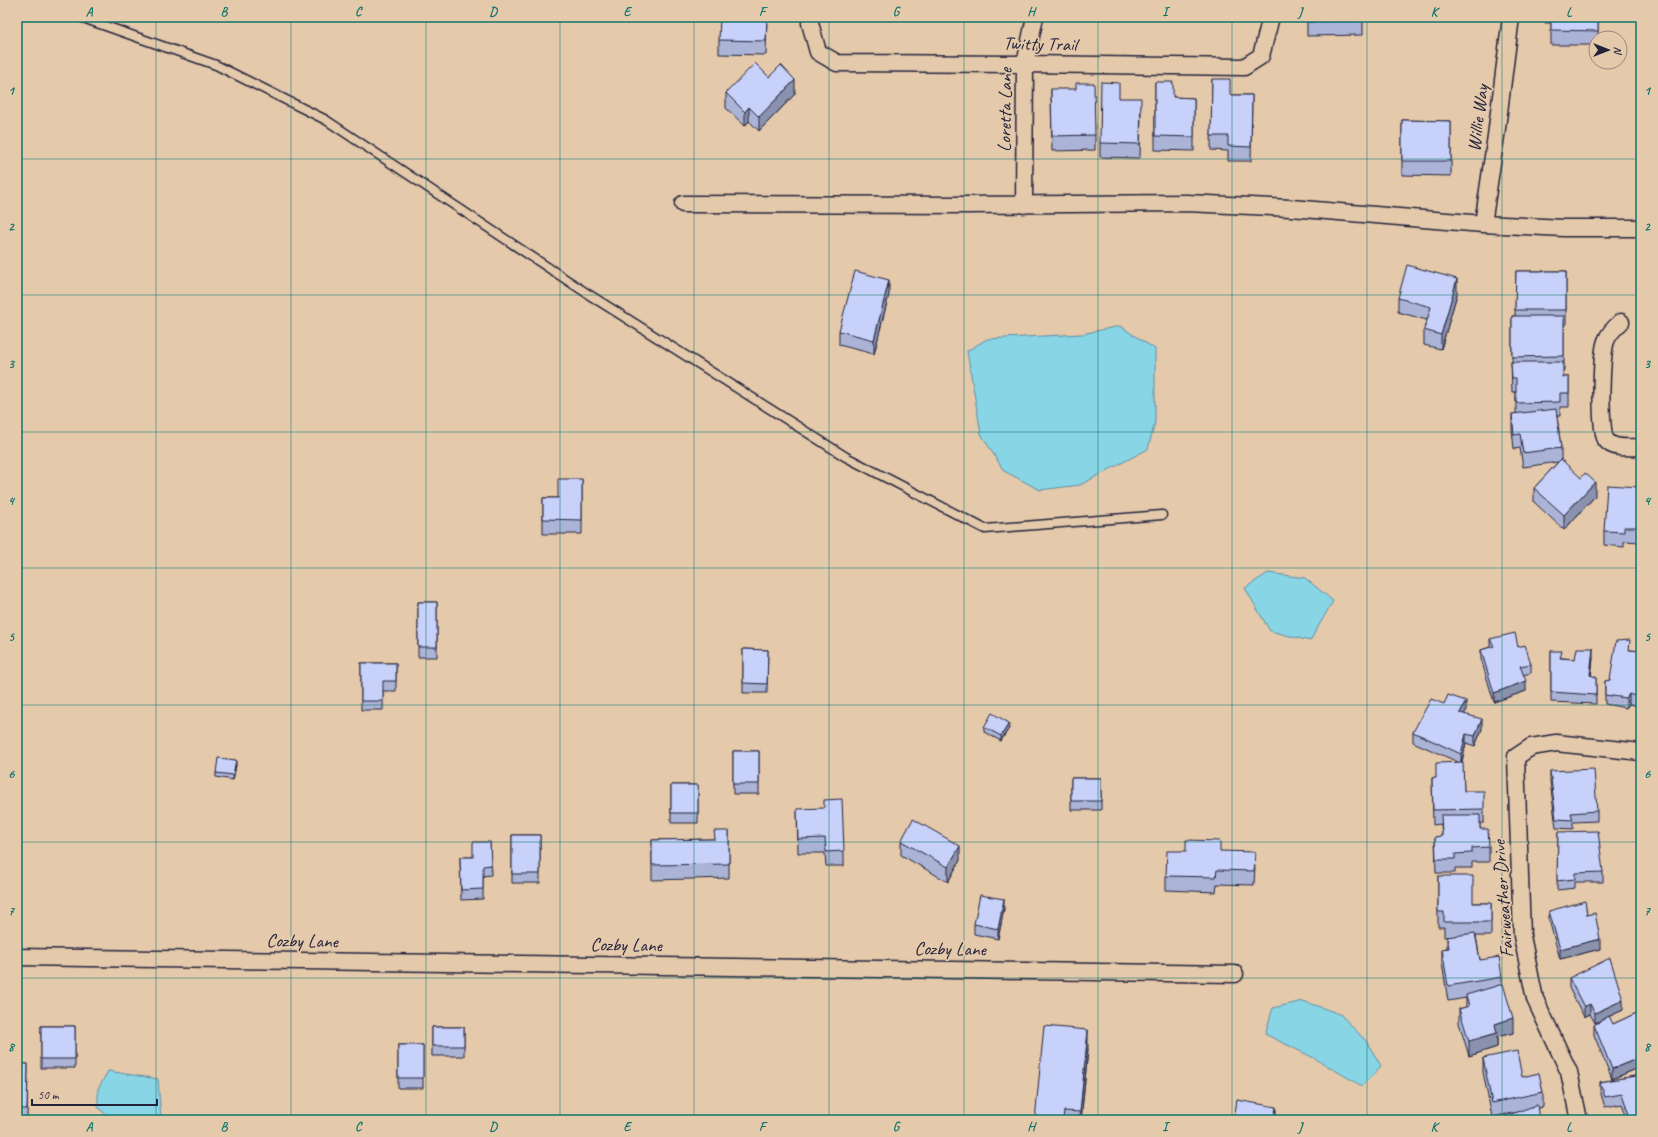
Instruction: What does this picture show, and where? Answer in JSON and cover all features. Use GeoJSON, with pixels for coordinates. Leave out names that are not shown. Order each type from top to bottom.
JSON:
{"type":"FeatureCollection","features":[{"type":"Feature","properties":{"kind":"street","name":"Twitty Trail"},"geometry":{"type":"LineString","coordinates":[[810,17],[810,23],[818,52],[837,63],[1244,67],[1261,56],[1271,17]]}},
{"type":"Feature","properties":{"kind":"street","name":"Loretta Lane"},"geometry":{"type":"LineString","coordinates":[[1024,205],[1025,64],[1035,17]]}},
{"type":"Feature","properties":{"kind":"street","name":"Willie Way"},"geometry":{"type":"LineString","coordinates":[[1483,224],[1511,17]]}},
{"type":"Feature","properties":{"kind":"street"},"geometry":{"type":"LineString","coordinates":[[683,204],[1024,205],[1187,202],[1306,209],[1483,224],[1564,228],[1641,228]]}},
{"type":"Feature","properties":{"kind":"street"},"geometry":{"type":"LineString","coordinates":[[1621,322],[1611,332],[1606,340],[1603,352],[1602,424],[1606,440],[1611,444],[1617,446],[1641,447]]}},
{"type":"Feature","properties":{"kind":"street","name":"Fairweather Drive"},"geometry":{"type":"LineString","coordinates":[[1579,1120],[1569,1072],[1535,999],[1522,936],[1516,757],[1531,747],[1556,743],[1641,752]]}},
{"type":"Feature","properties":{"kind":"street","name":"Cozby Lane"},"geometry":{"type":"LineString","coordinates":[[17,957],[1234,974]]}},
{"type":"Feature","properties":{"kind":"lane"},"geometry":{"type":"LineString","coordinates":[[80,17],[216,65],[326,120],[588,294],[839,454],[985,529],[1162,515]]}},
{"type":"Feature","properties":{"kind":"water"},"geometry":{"type":"Polygon","coordinates":[[[1120,326],[1155,349],[1155,422],[1148,449],[1080,485],[1040,490],[1004,471],[981,434],[967,351],[987,339],[1082,334],[1120,326]]]}},
{"type":"Feature","properties":{"kind":"water"},"geometry":{"type":"Polygon","coordinates":[[[1268,573],[1305,578],[1333,601],[1310,641],[1270,631],[1245,588],[1268,573]]]}},
{"type":"Feature","properties":{"kind":"water"},"geometry":{"type":"Polygon","coordinates":[[[1303,1001],[1340,1014],[1366,1041],[1381,1066],[1362,1086],[1314,1058],[1265,1034],[1273,1008],[1303,1001]]]}},
{"type":"Feature","properties":{"kind":"water"},"geometry":{"type":"Polygon","coordinates":[[[108,1071],[158,1079],[161,1120],[111,1120],[98,1107],[98,1089],[108,1071]]]}},
{"type":"Feature","properties":{"kind":"building"},"geometry":{"type":"Polygon","coordinates":[[[720,17],[767,17],[766,41],[719,40],[720,17]]]}},
{"type":"Feature","properties":{"kind":"building"},"geometry":{"type":"Polygon","coordinates":[[[1307,17],[1363,17],[1363,21],[1307,22],[1307,17]]]}},
{"type":"Feature","properties":{"kind":"building"},"geometry":{"type":"Polygon","coordinates":[[[1551,17],[1598,17],[1598,30],[1551,30],[1551,17]]]}},
{"type":"Feature","properties":{"kind":"building"},"geometry":{"type":"Polygon","coordinates":[[[755,63],[769,77],[781,65],[795,80],[759,117],[749,107],[745,112],[726,93],[755,63]]]}},
{"type":"Feature","properties":{"kind":"building"},"geometry":{"type":"Polygon","coordinates":[[[1212,79],[1230,79],[1230,95],[1252,95],[1251,147],[1228,146],[1228,136],[1211,136],[1212,79]]]}},
{"type":"Feature","properties":{"kind":"building"},"geometry":{"type":"Polygon","coordinates":[[[1101,82],[1119,83],[1119,98],[1141,98],[1140,144],[1100,143],[1101,82]]]}},
{"type":"Feature","properties":{"kind":"building"},"geometry":{"type":"Polygon","coordinates":[[[1155,82],[1173,82],[1173,97],[1194,98],[1194,137],[1155,136],[1155,82]]]}},
{"type":"Feature","properties":{"kind":"building"},"geometry":{"type":"Polygon","coordinates":[[[1076,83],[1094,83],[1095,135],[1052,136],[1051,89],[1076,89],[1076,83]]]}},
{"type":"Feature","properties":{"kind":"building"},"geometry":{"type":"Polygon","coordinates":[[[1402,120],[1451,121],[1451,161],[1402,161],[1402,120]]]}},
{"type":"Feature","properties":{"kind":"building"},"geometry":{"type":"Polygon","coordinates":[[[1407,265],[1457,279],[1441,335],[1424,330],[1431,307],[1398,298],[1407,265]]]}},
{"type":"Feature","properties":{"kind":"building"},"geometry":{"type":"Polygon","coordinates":[[[855,271],[889,280],[874,340],[839,331],[855,271]]]}},
{"type":"Feature","properties":{"kind":"building"},"geometry":{"type":"Polygon","coordinates":[[[1516,271],[1566,271],[1566,310],[1515,310],[1516,271]]]}},
{"type":"Feature","properties":{"kind":"building"},"geometry":{"type":"Polygon","coordinates":[[[1512,316],[1564,316],[1564,356],[1512,357],[1512,316]]]}},
{"type":"Feature","properties":{"kind":"building"},"geometry":{"type":"Polygon","coordinates":[[[1511,362],[1563,362],[1563,377],[1569,377],[1569,393],[1560,393],[1560,402],[1516,403],[1516,378],[1512,378],[1511,362]]]}},
{"type":"Feature","properties":{"kind":"building"},"geometry":{"type":"Polygon","coordinates":[[[1556,409],[1561,448],[1523,453],[1520,434],[1514,435],[1512,414],[1556,409]]]}},
{"type":"Feature","properties":{"kind":"building"},"geometry":{"type":"Polygon","coordinates":[[[1561,459],[1581,478],[1585,473],[1595,482],[1564,515],[1534,488],[1561,459]]]}},
{"type":"Feature","properties":{"kind":"building"},"geometry":{"type":"Polygon","coordinates":[[[558,479],[582,479],[582,520],[543,519],[543,498],[558,498],[558,479]]]}},
{"type":"Feature","properties":{"kind":"building"},"geometry":{"type":"Polygon","coordinates":[[[1607,485],[1641,487],[1641,527],[1624,527],[1624,532],[1604,531],[1607,485]]]}},
{"type":"Feature","properties":{"kind":"building"},"geometry":{"type":"Polygon","coordinates":[[[418,602],[437,602],[437,647],[418,647],[418,602]]]}},
{"type":"Feature","properties":{"kind":"building"},"geometry":{"type":"Polygon","coordinates":[[[1515,633],[1518,647],[1525,645],[1531,664],[1520,666],[1526,681],[1494,693],[1481,650],[1494,646],[1490,639],[1515,633]]]}},
{"type":"Feature","properties":{"kind":"building"},"geometry":{"type":"Polygon","coordinates":[[[1630,640],[1629,650],[1641,651],[1641,698],[1629,694],[1626,698],[1605,695],[1605,681],[1610,680],[1616,641],[1630,640]]]}},
{"type":"Feature","properties":{"kind":"building"},"geometry":{"type":"Polygon","coordinates":[[[1577,648],[1593,648],[1590,675],[1596,677],[1596,695],[1551,692],[1551,651],[1562,651],[1560,658],[1575,659],[1577,648]]]}},
{"type":"Feature","properties":{"kind":"building"},"geometry":{"type":"Polygon","coordinates":[[[743,649],[768,650],[767,684],[743,683],[743,649]]]}},
{"type":"Feature","properties":{"kind":"building"},"geometry":{"type":"Polygon","coordinates":[[[361,663],[396,663],[396,681],[383,681],[383,701],[361,701],[361,663]]]}},
{"type":"Feature","properties":{"kind":"building"},"geometry":{"type":"Polygon","coordinates":[[[1448,695],[1466,701],[1460,713],[1482,719],[1475,736],[1466,734],[1461,754],[1413,732],[1431,699],[1444,704],[1448,695]]]}},
{"type":"Feature","properties":{"kind":"building"},"geometry":{"type":"Polygon","coordinates":[[[992,713],[1009,723],[1001,736],[984,727],[992,713]]]}},
{"type":"Feature","properties":{"kind":"building"},"geometry":{"type":"Polygon","coordinates":[[[733,751],[759,751],[759,784],[733,784],[733,751]]]}},
{"type":"Feature","properties":{"kind":"building"},"geometry":{"type":"Polygon","coordinates":[[[218,758],[236,760],[233,775],[216,773],[218,758]]]}},
{"type":"Feature","properties":{"kind":"building"},"geometry":{"type":"Polygon","coordinates":[[[1463,762],[1464,791],[1484,791],[1484,809],[1433,810],[1432,778],[1436,778],[1436,763],[1463,762]]]}},
{"type":"Feature","properties":{"kind":"building"},"geometry":{"type":"Polygon","coordinates":[[[1594,769],[1597,811],[1571,813],[1573,820],[1556,819],[1550,771],[1594,769]]]}},
{"type":"Feature","properties":{"kind":"building"},"geometry":{"type":"Polygon","coordinates":[[[1071,778],[1101,778],[1101,801],[1071,801],[1071,778]]]}},
{"type":"Feature","properties":{"kind":"building"},"geometry":{"type":"Polygon","coordinates":[[[671,785],[698,785],[698,813],[671,813],[671,785]]]}},
{"type":"Feature","properties":{"kind":"building"},"geometry":{"type":"Polygon","coordinates":[[[842,799],[844,851],[826,852],[825,838],[798,839],[797,809],[824,808],[824,800],[842,799]]]}},
{"type":"Feature","properties":{"kind":"building"},"geometry":{"type":"Polygon","coordinates":[[[1441,815],[1480,815],[1480,829],[1488,829],[1489,847],[1472,848],[1472,853],[1455,854],[1455,859],[1436,859],[1435,837],[1442,836],[1441,815]]]}},
{"type":"Feature","properties":{"kind":"building"},"geometry":{"type":"Polygon","coordinates":[[[913,819],[960,846],[948,867],[901,841],[913,819]]]}},
{"type":"Feature","properties":{"kind":"building"},"geometry":{"type":"Polygon","coordinates":[[[714,831],[729,831],[729,864],[652,865],[652,840],[715,839],[714,831]]]}},
{"type":"Feature","properties":{"kind":"building"},"geometry":{"type":"Polygon","coordinates":[[[1598,831],[1603,872],[1575,873],[1575,879],[1557,881],[1558,832],[1598,831]]]}},
{"type":"Feature","properties":{"kind":"building"},"geometry":{"type":"Polygon","coordinates":[[[512,835],[540,835],[540,874],[512,874],[512,835]]]}},
{"type":"Feature","properties":{"kind":"building"},"geometry":{"type":"Polygon","coordinates":[[[1186,840],[1220,841],[1220,851],[1255,852],[1254,871],[1217,870],[1216,877],[1166,876],[1167,851],[1186,851],[1186,840]]]}},
{"type":"Feature","properties":{"kind":"building"},"geometry":{"type":"Polygon","coordinates":[[[473,842],[490,842],[491,865],[483,866],[483,889],[461,890],[460,857],[473,857],[473,842]]]}},
{"type":"Feature","properties":{"kind":"building"},"geometry":{"type":"Polygon","coordinates":[[[1438,876],[1473,876],[1473,903],[1491,903],[1491,922],[1444,922],[1444,912],[1438,912],[1438,876]]]}},
{"type":"Feature","properties":{"kind":"building"},"geometry":{"type":"Polygon","coordinates":[[[980,895],[1004,899],[998,929],[974,924],[980,895]]]}},
{"type":"Feature","properties":{"kind":"building"},"geometry":{"type":"Polygon","coordinates":[[[1585,901],[1587,915],[1595,913],[1600,939],[1560,949],[1549,911],[1585,901]]]}},
{"type":"Feature","properties":{"kind":"building"},"geometry":{"type":"Polygon","coordinates":[[[1475,933],[1480,960],[1499,957],[1502,977],[1448,986],[1442,949],[1449,948],[1447,937],[1475,933]]]}},
{"type":"Feature","properties":{"kind":"building"},"geometry":{"type":"Polygon","coordinates":[[[1610,958],[1623,1000],[1595,1013],[1590,1004],[1584,1007],[1569,978],[1610,958]]]}},
{"type":"Feature","properties":{"kind":"building"},"geometry":{"type":"Polygon","coordinates":[[[1503,984],[1513,1018],[1495,1024],[1497,1033],[1469,1041],[1459,1009],[1469,1006],[1466,995],[1503,984]]]}},
{"type":"Feature","properties":{"kind":"building"},"geometry":{"type":"Polygon","coordinates":[[[1641,1011],[1641,1057],[1612,1069],[1594,1025],[1609,1016],[1613,1024],[1641,1011]]]}},
{"type":"Feature","properties":{"kind":"building"},"geometry":{"type":"Polygon","coordinates":[[[41,1026],[75,1026],[75,1059],[41,1059],[41,1026]]]}},
{"type":"Feature","properties":{"kind":"building"},"geometry":{"type":"Polygon","coordinates":[[[1044,1026],[1088,1030],[1080,1112],[1064,1111],[1063,1120],[1035,1120],[1044,1026]]]}},
{"type":"Feature","properties":{"kind":"building"},"geometry":{"type":"Polygon","coordinates":[[[432,1027],[464,1027],[464,1046],[432,1046],[432,1027]]]}},
{"type":"Feature","properties":{"kind":"building"},"geometry":{"type":"Polygon","coordinates":[[[398,1045],[423,1045],[423,1078],[398,1078],[398,1045]]]}},
{"type":"Feature","properties":{"kind":"building"},"geometry":{"type":"Polygon","coordinates":[[[1517,1051],[1522,1077],[1539,1073],[1543,1092],[1492,1103],[1483,1058],[1517,1051]]]}},
{"type":"Feature","properties":{"kind":"building"},"geometry":{"type":"Polygon","coordinates":[[[17,1064],[28,1064],[27,1109],[17,1109],[17,1064]]]}},
{"type":"Feature","properties":{"kind":"building"},"geometry":{"type":"Polygon","coordinates":[[[1641,1075],[1641,1120],[1631,1120],[1622,1094],[1605,1097],[1600,1082],[1641,1075]]]}},
{"type":"Feature","properties":{"kind":"building"},"geometry":{"type":"Polygon","coordinates":[[[1237,1100],[1276,1107],[1274,1120],[1234,1120],[1237,1100]]]}},
{"type":"Feature","properties":{"kind":"building"},"geometry":{"type":"Polygon","coordinates":[[[1537,1105],[1539,1120],[1494,1120],[1537,1105]]]}}]}
